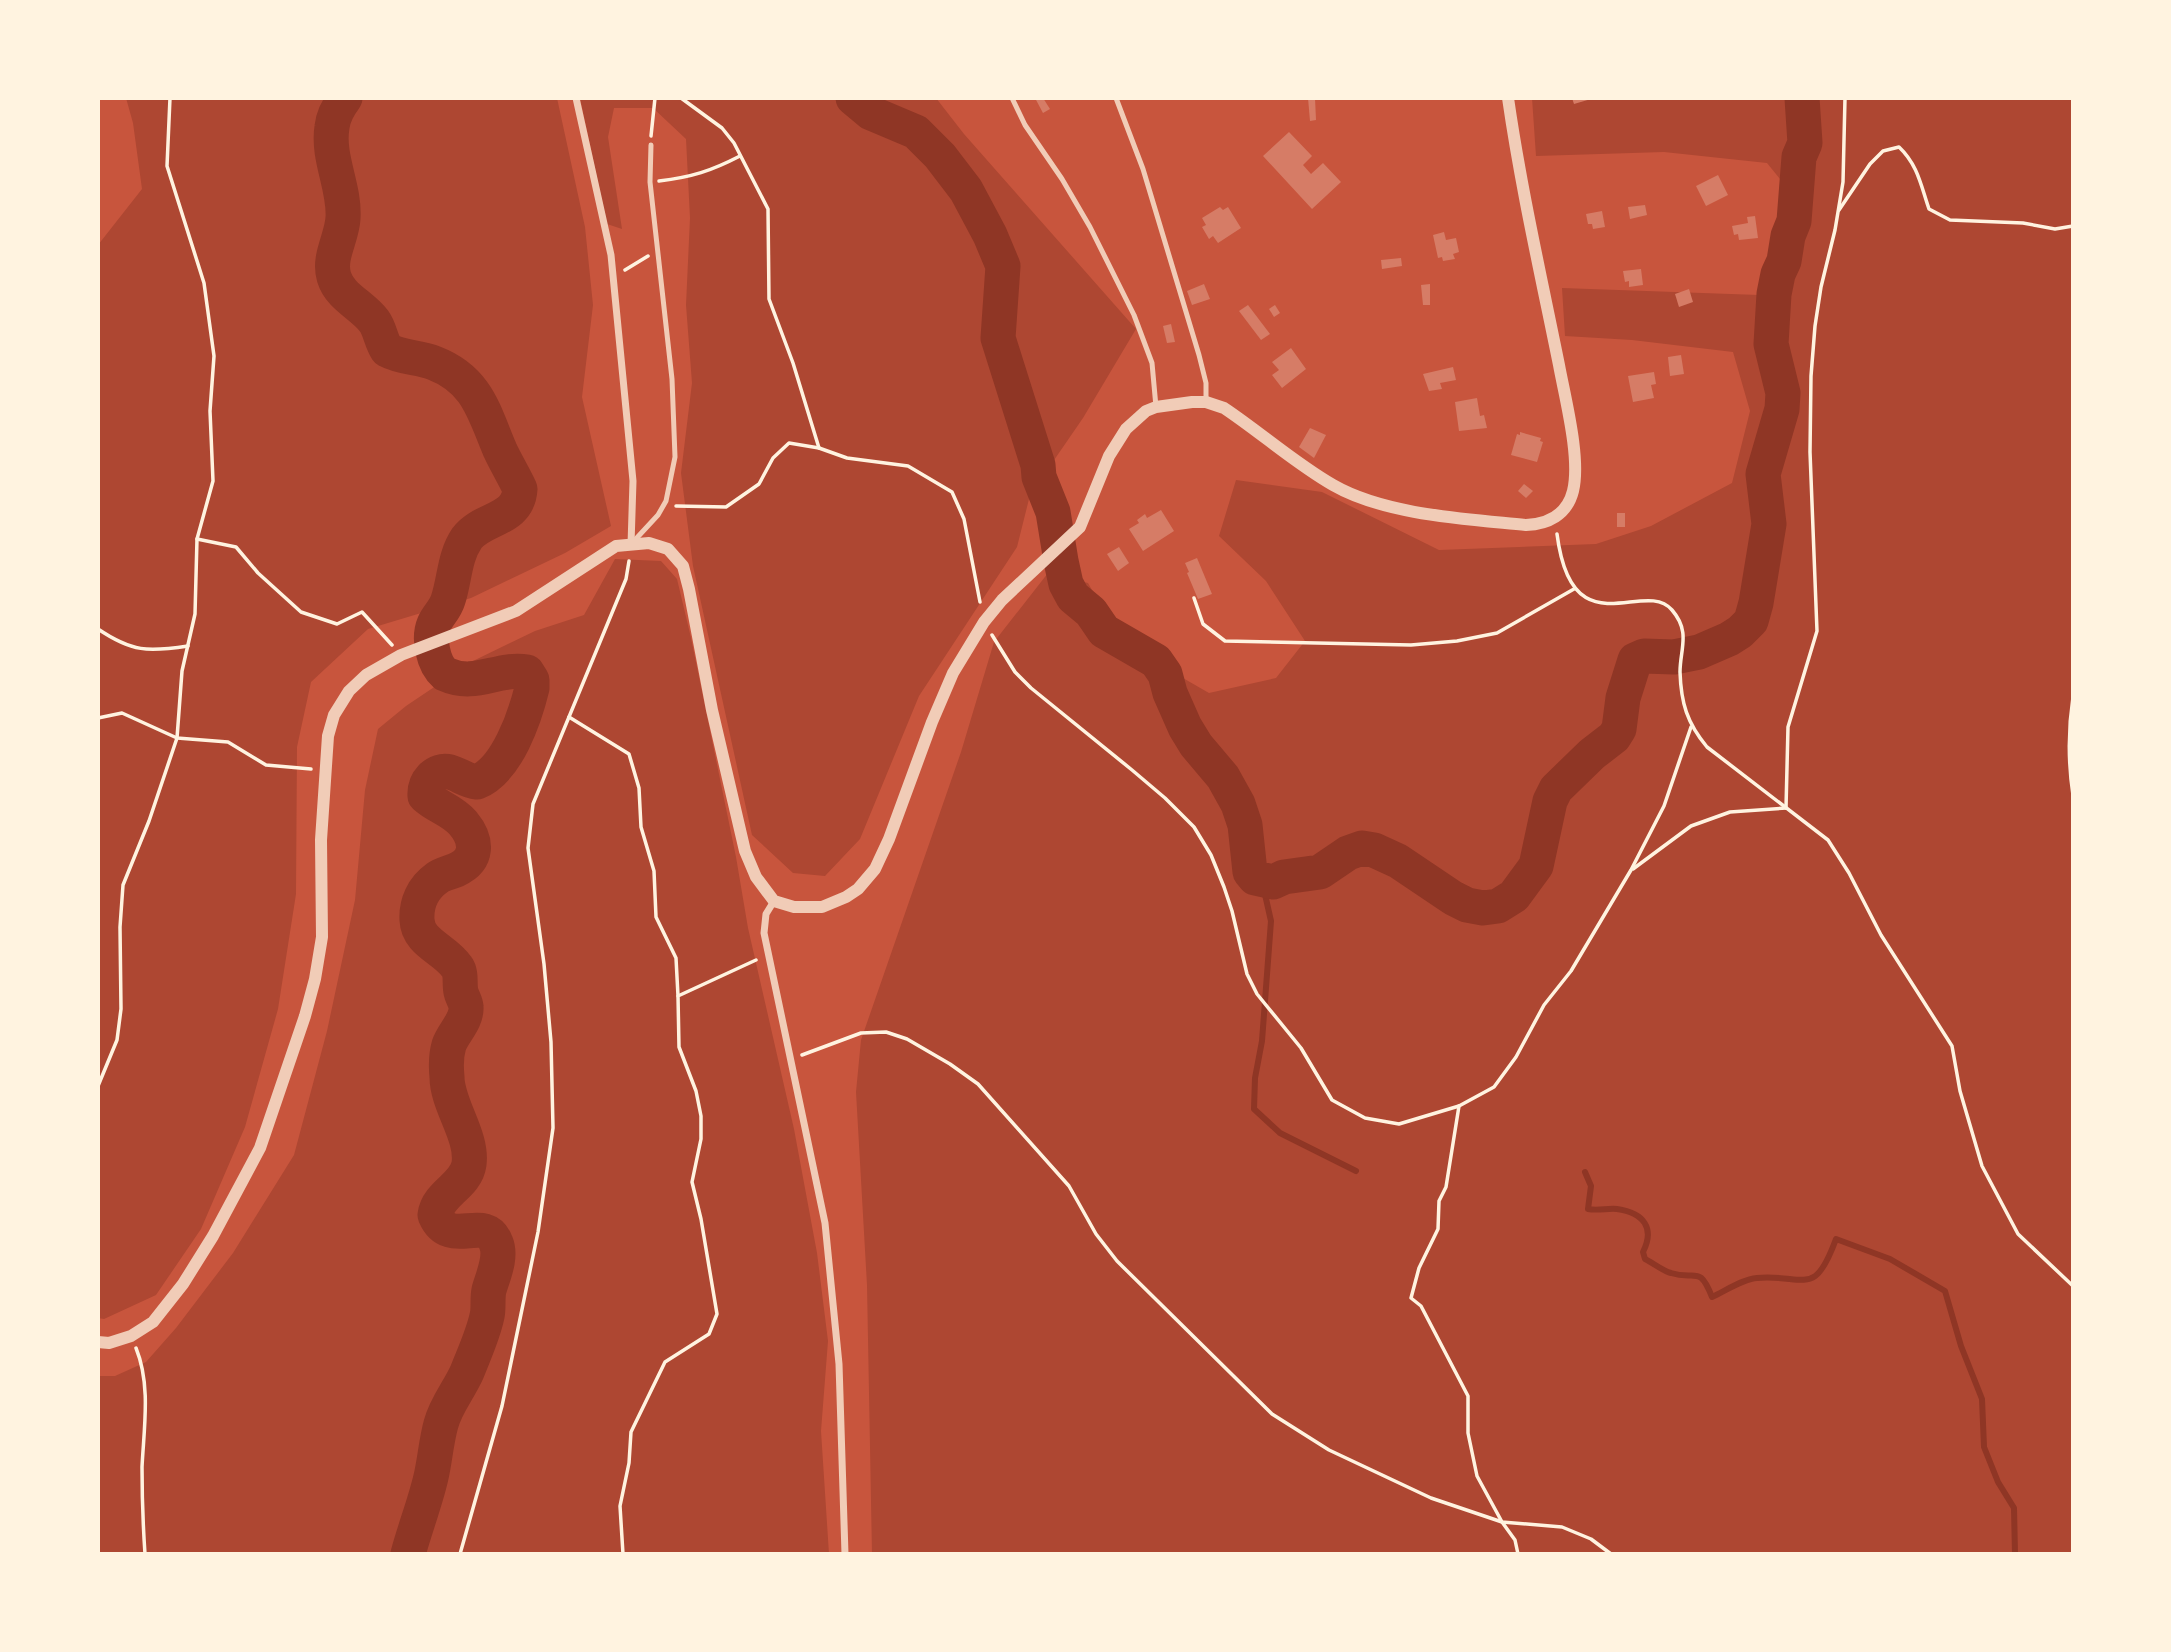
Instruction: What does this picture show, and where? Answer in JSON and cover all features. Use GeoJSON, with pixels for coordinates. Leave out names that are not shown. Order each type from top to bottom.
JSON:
{"type":"FeatureCollection","features":[{"type":"Feature","properties":{"kind":"street"},"geometry":{"type":"LineString","coordinates":[[576,98],[597,184],[613,276],[633,481],[631,545]]}},
{"type":"Feature","properties":{"kind":"street"},"geometry":{"type":"LineString","coordinates":[[98,1342],[109,1343],[131,1336],[153,1322],[183,1284],[250,1170],[279,1094],[315,979],[322,937],[321,841],[328,736],[334,715],[344,699],[366,675],[401,656],[516,611],[592,559],[616,546],[649,543],[668,549],[683,566],[740,837],[756,877],[774,901],[794,907],[822,907],[846,897],[865,882],[875,869],[953,673],[984,622],[1002,600],[1070,538],[1086,518],[1100,477],[1115,446],[1135,420],[1146,411],[1192,402],[1206,402],[1224,408],[1333,485],[1364,499],[1391,506],[1526,525],[1547,522],[1564,509],[1574,489],[1574,450],[1525,202],[1508,98]]}},
{"type":"Feature","properties":{"kind":"street"},"geometry":{"type":"LineString","coordinates":[[774,901],[764,922],[768,956],[825,1223],[839,1364],[845,1554]]}},
{"type":"Feature","properties":{"kind":"lane"},"geometry":{"type":"LineString","coordinates":[[1012,98],[1025,125],[1062,179],[1090,227],[1134,315],[1152,363],[1156,407]]}},
{"type":"Feature","properties":{"kind":"lane"},"geometry":{"type":"LineString","coordinates":[[1116,98],[1143,169],[1196,344],[1206,383],[1206,402]]}},
{"type":"Feature","properties":{"kind":"lane"},"geometry":{"type":"LineString","coordinates":[[631,545],[653,522],[663,506],[675,457],[671,379],[650,182],[650,145]]}},
{"type":"Feature","properties":{"kind":"path"},"geometry":{"type":"LineString","coordinates":[[98,1086],[117,1040],[121,1009],[120,927],[123,885],[149,821],[177,738],[182,671],[195,614],[197,539],[213,481],[210,411],[214,356],[204,283],[166,166],[170,98]]}},
{"type":"Feature","properties":{"kind":"path"},"geometry":{"type":"LineString","coordinates":[[650,145],[655,98]]}},
{"type":"Feature","properties":{"kind":"path"},"geometry":{"type":"LineString","coordinates":[[681,98],[722,128],[768,209],[769,299],[793,363],[819,448]]}},
{"type":"Feature","properties":{"kind":"path"},"geometry":{"type":"LineString","coordinates":[[1786,808],[1788,727],[1817,631],[1810,452],[1811,376],[1821,287],[1839,211],[1846,141],[1846,98]]}},
{"type":"Feature","properties":{"kind":"path"},"geometry":{"type":"LineString","coordinates":[[1839,211],[1870,164],[1883,150],[1899,147],[1919,173],[1929,209],[1950,220],[2023,223],[2056,229],[2073,226]]}},
{"type":"Feature","properties":{"kind":"path"},"geometry":{"type":"LineString","coordinates":[[650,182],[691,178],[740,156]]}},
{"type":"Feature","properties":{"kind":"path"},"geometry":{"type":"LineString","coordinates":[[613,276],[659,248]]}},
{"type":"Feature","properties":{"kind":"path"},"geometry":{"type":"LineString","coordinates":[[663,506],[726,507],[759,484],[774,457],[789,443],[819,448],[847,457],[908,466],[952,492],[964,519],[984,622],[1015,672],[1165,797],[1194,827],[1224,887],[1247,974],[1257,994],[1301,1048],[1332,1100],[1365,1118],[1399,1124],[1459,1106],[1493,1087],[1516,1057],[1544,1005],[1571,971],[1631,870],[1664,806],[1691,727]]}},
{"type":"Feature","properties":{"kind":"path"},"geometry":{"type":"LineString","coordinates":[[197,539],[236,547],[258,573],[301,612],[337,624],[362,612],[401,656]]}},
{"type":"Feature","properties":{"kind":"path"},"geometry":{"type":"LineString","coordinates":[[460,1554],[502,1406],[538,1232],[553,1128],[550,1029],[528,848],[533,804],[626,579],[631,545]]}},
{"type":"Feature","properties":{"kind":"path"},"geometry":{"type":"LineString","coordinates":[[1559,548],[1574,589],[1595,602],[1620,605],[1651,601],[1670,607],[1681,623],[1684,646],[1680,669],[1682,695],[1691,727],[1707,747],[1828,841],[1849,873],[1881,935],[1952,1046],[1959,1091],[1982,1166],[2018,1234],[2073,1286]]}},
{"type":"Feature","properties":{"kind":"path"},"geometry":{"type":"LineString","coordinates":[[1194,598],[1203,624],[1224,641],[1411,645],[1497,633],[1574,589]]}},
{"type":"Feature","properties":{"kind":"path"},"geometry":{"type":"LineString","coordinates":[[98,629],[118,643],[152,651],[188,646]]}},
{"type":"Feature","properties":{"kind":"path"},"geometry":{"type":"LineString","coordinates":[[2073,697],[2068,747],[2073,795]]}},
{"type":"Feature","properties":{"kind":"path"},"geometry":{"type":"LineString","coordinates":[[98,718],[122,713],[177,738],[228,742],[266,765],[325,770]]}},
{"type":"Feature","properties":{"kind":"path"},"geometry":{"type":"LineString","coordinates":[[569,717],[629,754],[639,788],[641,827],[654,871],[656,917],[676,958],[679,1047],[696,1091],[701,1116],[701,1139],[692,1182],[717,1314],[709,1334],[666,1362],[631,1432],[629,1463],[620,1506],[624,1554]]}},
{"type":"Feature","properties":{"kind":"path"},"geometry":{"type":"LineString","coordinates":[[1631,870],[1691,826],[1730,811],[1786,808]]}},
{"type":"Feature","properties":{"kind":"path"},"geometry":{"type":"LineString","coordinates":[[678,996],[746,963],[768,956]]}},
{"type":"Feature","properties":{"kind":"path"},"geometry":{"type":"LineString","coordinates":[[790,1056],[832,1045],[861,1033],[886,1032],[907,1039],[950,1063],[978,1084],[1069,1186],[1096,1234],[1117,1261],[1272,1414],[1329,1450],[1430,1498],[1502,1522],[1562,1527],[1591,1539],[1611,1554]]}},
{"type":"Feature","properties":{"kind":"path"},"geometry":{"type":"LineString","coordinates":[[1459,1106],[1446,1186],[1439,1201],[1437,1229],[1419,1268],[1411,1298],[1420,1306],[1468,1396],[1468,1433],[1477,1476],[1502,1522],[1516,1540],[1518,1554]]}},
{"type":"Feature","properties":{"kind":"path"},"geometry":{"type":"LineString","coordinates":[[131,1336],[140,1358],[145,1397],[141,1501],[145,1554]]}},
{"type":"Feature","properties":{"kind":"shaded area"},"geometry":{"type":"Polygon","coordinates":[[[126,98],[557,98],[585,227],[593,305],[582,397],[611,526],[565,553],[471,598],[368,629],[311,682],[297,747],[296,894],[278,1009],[245,1127],[201,1229],[156,1295],[104,1319],[98,1318],[98,245],[142,189],[133,123],[126,98]]]}},
{"type":"Feature","properties":{"kind":"shaded area"},"geometry":{"type":"Polygon","coordinates":[[[580,98],[936,98],[964,134],[1136,329],[1083,418],[1030,495],[1017,547],[919,696],[860,839],[825,876],[793,873],[752,835],[693,566],[681,473],[692,383],[686,305],[690,218],[686,139],[653,108],[614,108],[608,137],[622,229],[607,224],[580,98]]]}},
{"type":"Feature","properties":{"kind":"shaded area"},"geometry":{"type":"Polygon","coordinates":[[[1532,98],[2073,98],[2073,1554],[872,1554],[867,1285],[856,1092],[861,1040],[961,752],[994,642],[1048,573],[1088,583],[1122,643],[1209,693],[1276,678],[1305,641],[1266,581],[1219,536],[1236,480],[1322,492],[1439,550],[1596,544],[1651,526],[1732,483],[1750,411],[1733,352],[1632,340],[1565,336],[1562,288],[1787,296],[1785,185],[1767,163],[1664,152],[1536,156],[1532,98]]]}},
{"type":"Feature","properties":{"kind":"shaded area"},"geometry":{"type":"Polygon","coordinates":[[[615,559],[661,561],[677,579],[691,638],[748,928],[794,1129],[817,1253],[828,1341],[821,1431],[829,1554],[98,1554],[98,1376],[115,1376],[146,1362],[176,1328],[233,1253],[294,1155],[327,1031],[355,900],[365,790],[378,729],[406,706],[473,661],[535,631],[584,615],[615,559]]]}},
{"type":"Feature","properties":{"kind":"building"},"geometry":{"type":"Polygon","coordinates":[[[1035,98],[1043,98],[1050,109],[1043,113],[1035,98]]]}},
{"type":"Feature","properties":{"kind":"building"},"geometry":{"type":"Polygon","coordinates":[[[1308,98],[1315,98],[1316,120],[1310,121],[1308,98]]]}},
{"type":"Feature","properties":{"kind":"building"},"geometry":{"type":"Polygon","coordinates":[[[1572,98],[1591,98],[1591,99],[1574,104],[1572,98]]]}},
{"type":"Feature","properties":{"kind":"building"},"geometry":{"type":"Polygon","coordinates":[[[1289,132],[1312,156],[1303,165],[1311,174],[1323,163],[1341,182],[1312,209],[1263,156],[1289,132]]]}},
{"type":"Feature","properties":{"kind":"building"},"geometry":{"type":"Polygon","coordinates":[[[1718,175],[1728,195],[1706,206],[1696,186],[1718,175]]]}},
{"type":"Feature","properties":{"kind":"building"},"geometry":{"type":"Polygon","coordinates":[[[1645,205],[1647,215],[1630,219],[1628,207],[1645,205]]]}},
{"type":"Feature","properties":{"kind":"building"},"geometry":{"type":"Polygon","coordinates":[[[1220,207],[1223,210],[1228,207],[1241,228],[1218,243],[1213,236],[1209,239],[1202,227],[1206,225],[1202,218],[1220,207]]]}},
{"type":"Feature","properties":{"kind":"building"},"geometry":{"type":"Polygon","coordinates":[[[1602,211],[1605,227],[1593,229],[1592,224],[1588,224],[1586,214],[1602,211]]]}},
{"type":"Feature","properties":{"kind":"building"},"geometry":{"type":"Polygon","coordinates":[[[1755,216],[1758,238],[1739,240],[1738,234],[1734,235],[1732,226],[1748,223],[1747,217],[1755,216]]]}},
{"type":"Feature","properties":{"kind":"building"},"geometry":{"type":"Polygon","coordinates":[[[1444,232],[1446,240],[1456,238],[1459,252],[1453,254],[1455,259],[1443,261],[1442,257],[1438,258],[1433,235],[1444,232]]]}},
{"type":"Feature","properties":{"kind":"building"},"geometry":{"type":"Polygon","coordinates":[[[1401,258],[1402,266],[1382,269],[1381,260],[1401,258]]]}},
{"type":"Feature","properties":{"kind":"building"},"geometry":{"type":"Polygon","coordinates":[[[1641,269],[1643,285],[1629,287],[1629,281],[1625,282],[1623,271],[1641,269]]]}},
{"type":"Feature","properties":{"kind":"building"},"geometry":{"type":"Polygon","coordinates":[[[1204,284],[1210,299],[1192,305],[1187,291],[1204,284]]]}},
{"type":"Feature","properties":{"kind":"building"},"geometry":{"type":"Polygon","coordinates":[[[1430,284],[1430,305],[1423,305],[1421,285],[1430,284]]]}},
{"type":"Feature","properties":{"kind":"building"},"geometry":{"type":"Polygon","coordinates":[[[1689,289],[1693,302],[1679,307],[1675,294],[1689,289]]]}},
{"type":"Feature","properties":{"kind":"building"},"geometry":{"type":"Polygon","coordinates":[[[1248,305],[1270,334],[1261,340],[1239,311],[1248,305]]]}},
{"type":"Feature","properties":{"kind":"building"},"geometry":{"type":"Polygon","coordinates":[[[1275,305],[1280,313],[1274,317],[1269,309],[1275,305]]]}},
{"type":"Feature","properties":{"kind":"building"},"geometry":{"type":"Polygon","coordinates":[[[1171,324],[1175,342],[1167,343],[1163,326],[1171,324]]]}},
{"type":"Feature","properties":{"kind":"building"},"geometry":{"type":"Polygon","coordinates":[[[1291,348],[1306,369],[1282,388],[1272,375],[1279,370],[1272,362],[1291,348]]]}},
{"type":"Feature","properties":{"kind":"building"},"geometry":{"type":"Polygon","coordinates":[[[1681,355],[1684,374],[1670,376],[1668,357],[1681,355]]]}},
{"type":"Feature","properties":{"kind":"building"},"geometry":{"type":"Polygon","coordinates":[[[1453,367],[1456,380],[1440,383],[1442,389],[1429,391],[1423,374],[1453,367]]]}},
{"type":"Feature","properties":{"kind":"building"},"geometry":{"type":"Polygon","coordinates":[[[1654,372],[1656,384],[1651,385],[1654,398],[1633,402],[1628,376],[1654,372]]]}},
{"type":"Feature","properties":{"kind":"building"},"geometry":{"type":"Polygon","coordinates":[[[1477,398],[1480,416],[1484,415],[1487,428],[1459,431],[1455,402],[1477,398]]]}},
{"type":"Feature","properties":{"kind":"building"},"geometry":{"type":"Polygon","coordinates":[[[1310,428],[1326,435],[1314,458],[1299,447],[1310,428]]]}},
{"type":"Feature","properties":{"kind":"building"},"geometry":{"type":"Polygon","coordinates":[[[1520,432],[1541,438],[1540,441],[1543,442],[1537,462],[1511,455],[1520,432]]]}},
{"type":"Feature","properties":{"kind":"building"},"geometry":{"type":"Polygon","coordinates":[[[1524,484],[1533,491],[1526,498],[1518,491],[1524,484]]]}},
{"type":"Feature","properties":{"kind":"building"},"geometry":{"type":"Polygon","coordinates":[[[1161,510],[1174,531],[1143,551],[1129,529],[1139,523],[1137,520],[1145,514],[1147,518],[1161,510]]]}},
{"type":"Feature","properties":{"kind":"building"},"geometry":{"type":"Polygon","coordinates":[[[1617,513],[1625,513],[1625,527],[1617,527],[1617,513]]]}},
{"type":"Feature","properties":{"kind":"building"},"geometry":{"type":"Polygon","coordinates":[[[1119,547],[1129,563],[1118,571],[1107,554],[1119,547]]]}},
{"type":"Feature","properties":{"kind":"building"},"geometry":{"type":"Polygon","coordinates":[[[1197,558],[1212,594],[1198,599],[1185,563],[1197,558]]]}},
{"type":"Feature","properties":{"kind":"waterway"},"geometry":{"type":"LineString","coordinates":[[345,98],[334,119],[331,139],[343,206],[342,225],[333,262],[337,284],[374,321],[387,350],[434,363],[449,370],[470,388],[484,411],[520,489],[518,499],[507,513],[474,531],[463,545],[448,600],[432,630],[437,664],[445,674],[456,678],[477,678],[516,671],[527,672],[532,680],[529,700],[513,741],[506,755],[488,776],[477,782],[450,772],[440,772],[432,777],[425,791],[425,796],[463,823],[473,843],[472,855],[463,866],[439,877],[428,886],[421,896],[417,914],[422,935],[459,970],[461,992],[466,1007],[464,1017],[449,1045],[446,1069],[448,1088],[467,1143],[469,1164],[467,1172],[441,1201],[435,1215],[441,1225],[449,1230],[476,1230],[491,1235],[498,1254],[483,1330],[467,1372],[443,1417],[429,1487],[408,1554]]}},
{"type":"Feature","properties":{"kind":"waterway"},"geometry":{"type":"LineString","coordinates":[[853,98],[871,113],[916,132],[940,156],[966,190],[990,235],[1003,266],[998,338],[1038,465],[1039,477],[1053,512],[1066,584],[1073,597],[1091,612],[1104,631],[1156,661],[1165,674],[1185,727],[1196,745],[1223,777],[1238,804],[1245,825],[1250,872],[1255,878],[1273,882],[1284,877],[1320,872],[1348,853],[1362,848],[1374,850],[1398,861],[1467,905],[1483,908],[1498,906],[1514,896],[1536,866],[1550,801],[1556,789],[1614,737],[1619,729],[1623,698],[1635,660],[1644,656],[1674,657],[1699,652],[1729,639],[1751,621],[1769,524],[1763,474],[1782,409],[1783,393],[1771,344],[1774,294],[1794,221],[1799,157],[1805,143],[1802,98]]}},
{"type":"Feature","properties":{"kind":"waterway"},"geometry":{"type":"LineString","coordinates":[[1262,881],[1271,921],[1254,1109],[1280,1133],[1356,1171]]}},
{"type":"Feature","properties":{"kind":"waterway"},"geometry":{"type":"LineString","coordinates":[[1585,1172],[1591,1186],[1588,1209],[1617,1209],[1640,1218],[1645,1223],[1648,1236],[1643,1252],[1645,1259],[1668,1272],[1700,1277],[1712,1297],[1757,1278],[1807,1280],[1814,1277],[1828,1258],[1836,1239],[1890,1259],[1945,1291],[1961,1346],[1982,1399],[1984,1447],[1998,1482],[2014,1508],[2015,1554]]}}]}
